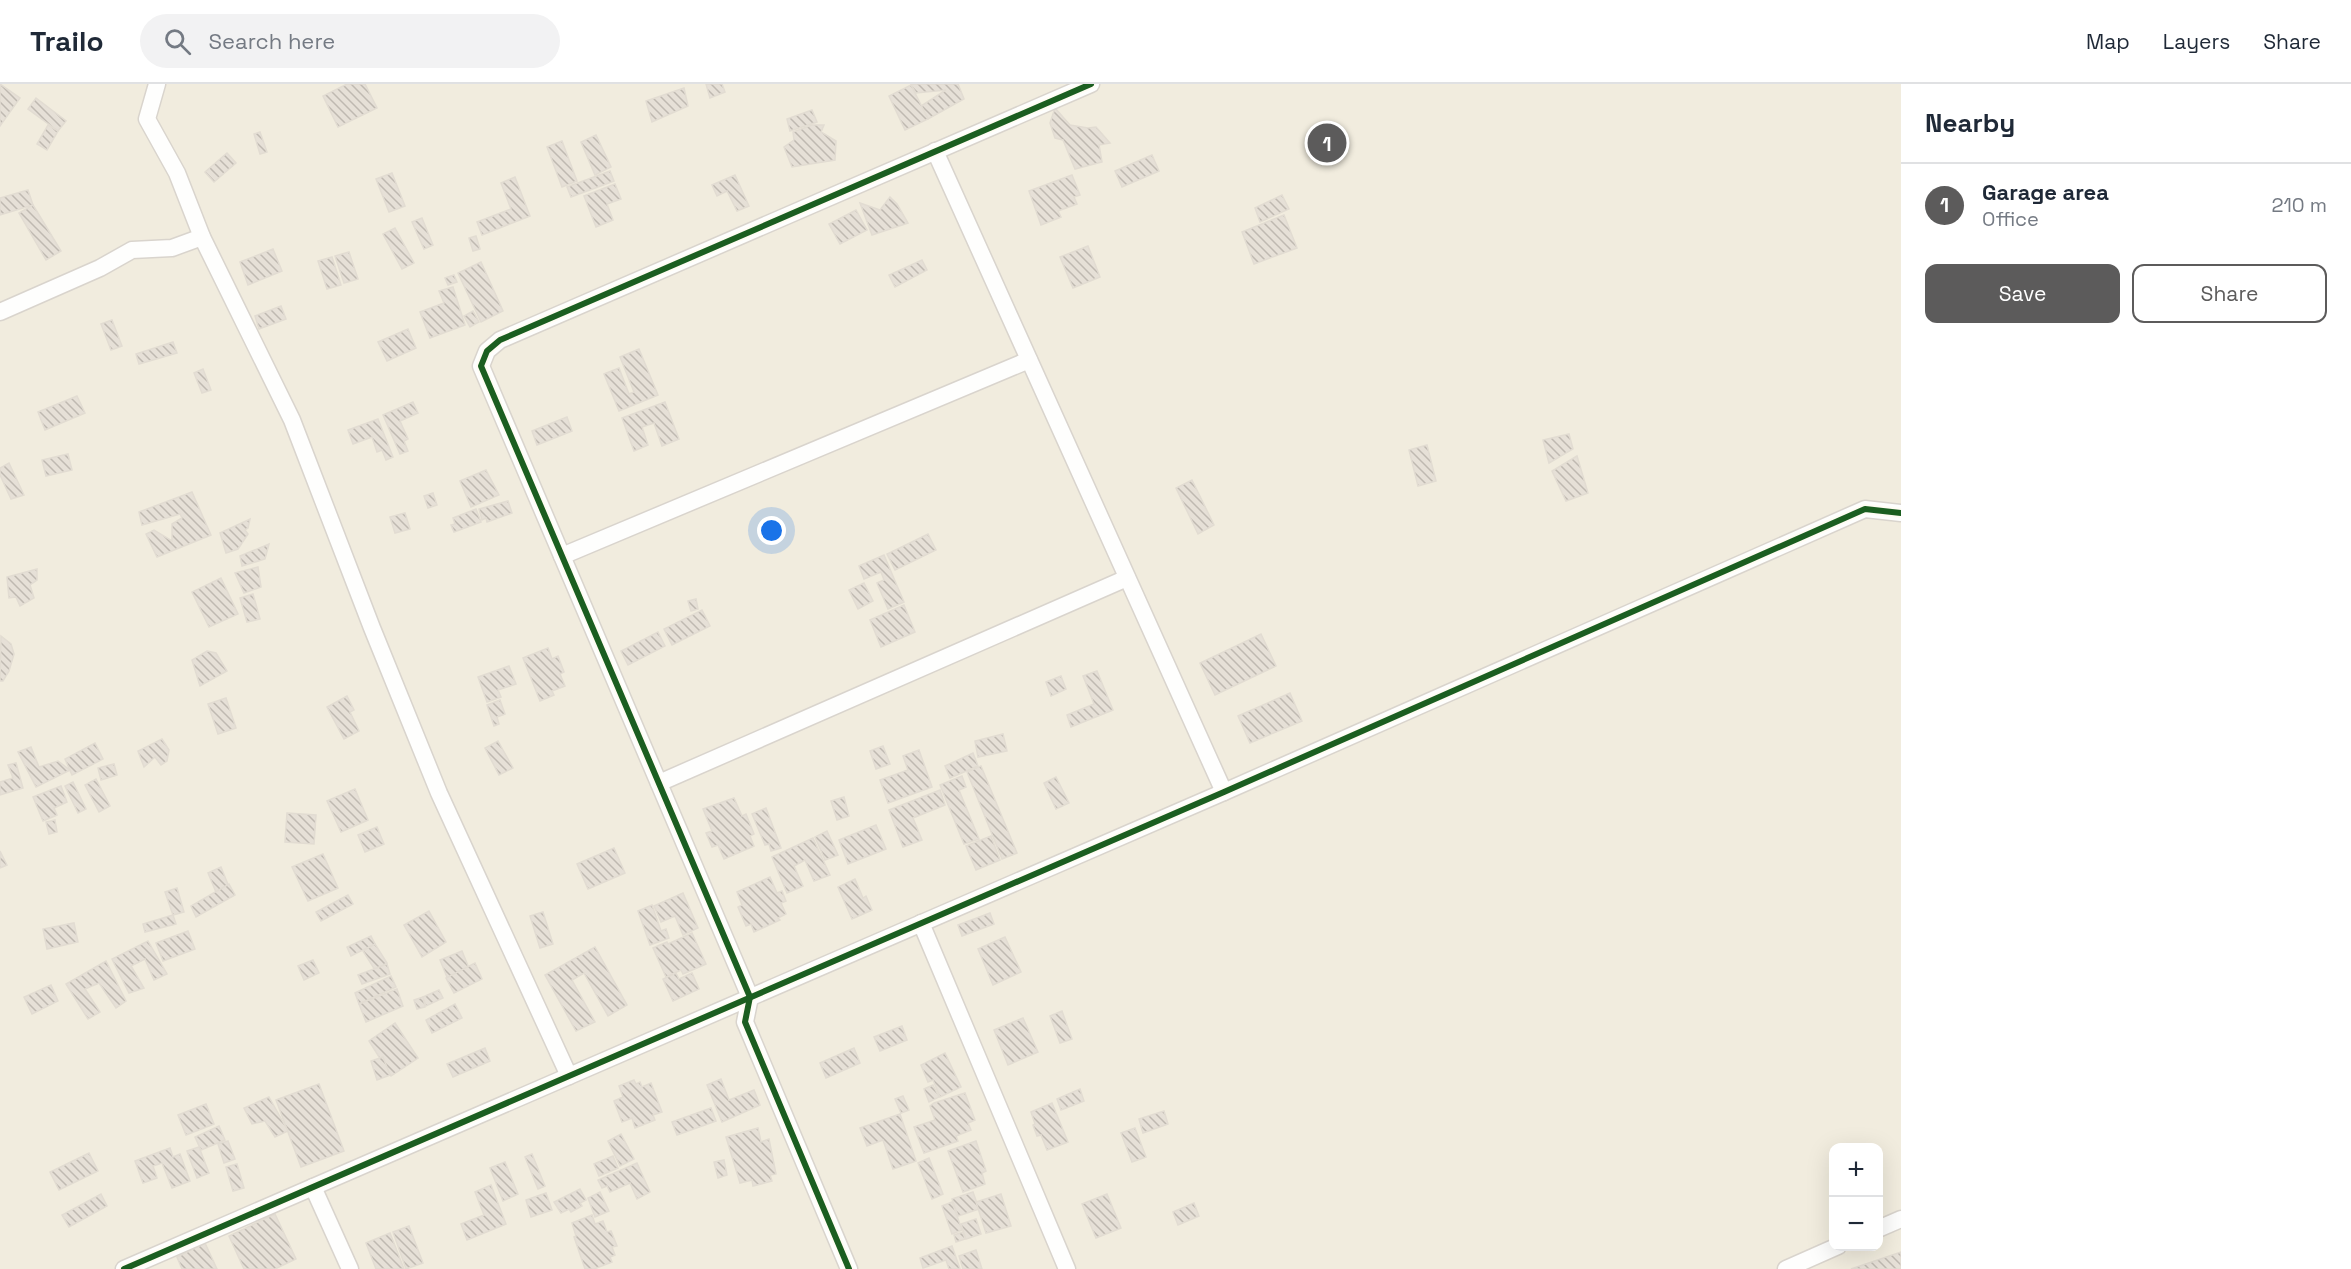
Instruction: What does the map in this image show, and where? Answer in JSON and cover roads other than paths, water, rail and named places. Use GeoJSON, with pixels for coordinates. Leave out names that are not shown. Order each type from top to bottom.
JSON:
{"type":"FeatureCollection","features":[{"type":"Feature","properties":{"kind":"street"},"geometry":{"type":"LineString","coordinates":[[157,84],[147,118],[177,172],[202,237],[292,420],[372,628],[439,793],[569,1076]]}},
{"type":"Feature","properties":{"kind":"street"},"geometry":{"type":"LineString","coordinates":[[849,1269],[746,1022],[750,997],[481,366],[487,351],[500,340],[935,151],[1066,89],[1091,84]]}},
{"type":"Feature","properties":{"kind":"street"},"geometry":{"type":"LineString","coordinates":[[935,151],[1224,792]]}},
{"type":"Feature","properties":{"kind":"street"},"geometry":{"type":"LineString","coordinates":[[0,312],[100,268],[132,250],[172,248],[202,237]]}},
{"type":"Feature","properties":{"kind":"street"},"geometry":{"type":"LineString","coordinates":[[562,556],[1029,360]]}},
{"type":"Feature","properties":{"kind":"street"},"geometry":{"type":"LineString","coordinates":[[124,1269],[142,1265],[313,1187],[1224,792],[1865,509],[1901,513]]}},
{"type":"Feature","properties":{"kind":"street"},"geometry":{"type":"LineString","coordinates":[[659,783],[1127,578]]}},
{"type":"Feature","properties":{"kind":"street"},"geometry":{"type":"LineString","coordinates":[[921,923],[1067,1269]]}},
{"type":"Feature","properties":{"kind":"street"},"geometry":{"type":"LineString","coordinates":[[313,1187],[350,1269]]}},
{"type":"Feature","properties":{"kind":"street"},"geometry":{"type":"LineString","coordinates":[[1883,1227],[1901,1219]]}},
{"type":"Feature","properties":{"kind":"street"},"geometry":{"type":"LineString","coordinates":[[1786,1269],[1829,1250]]}},
{"type":"Feature","properties":{"kind":"place","name":"Garage area"},"geometry":{"type":"Point","coordinates":[1327,143]}}]}
